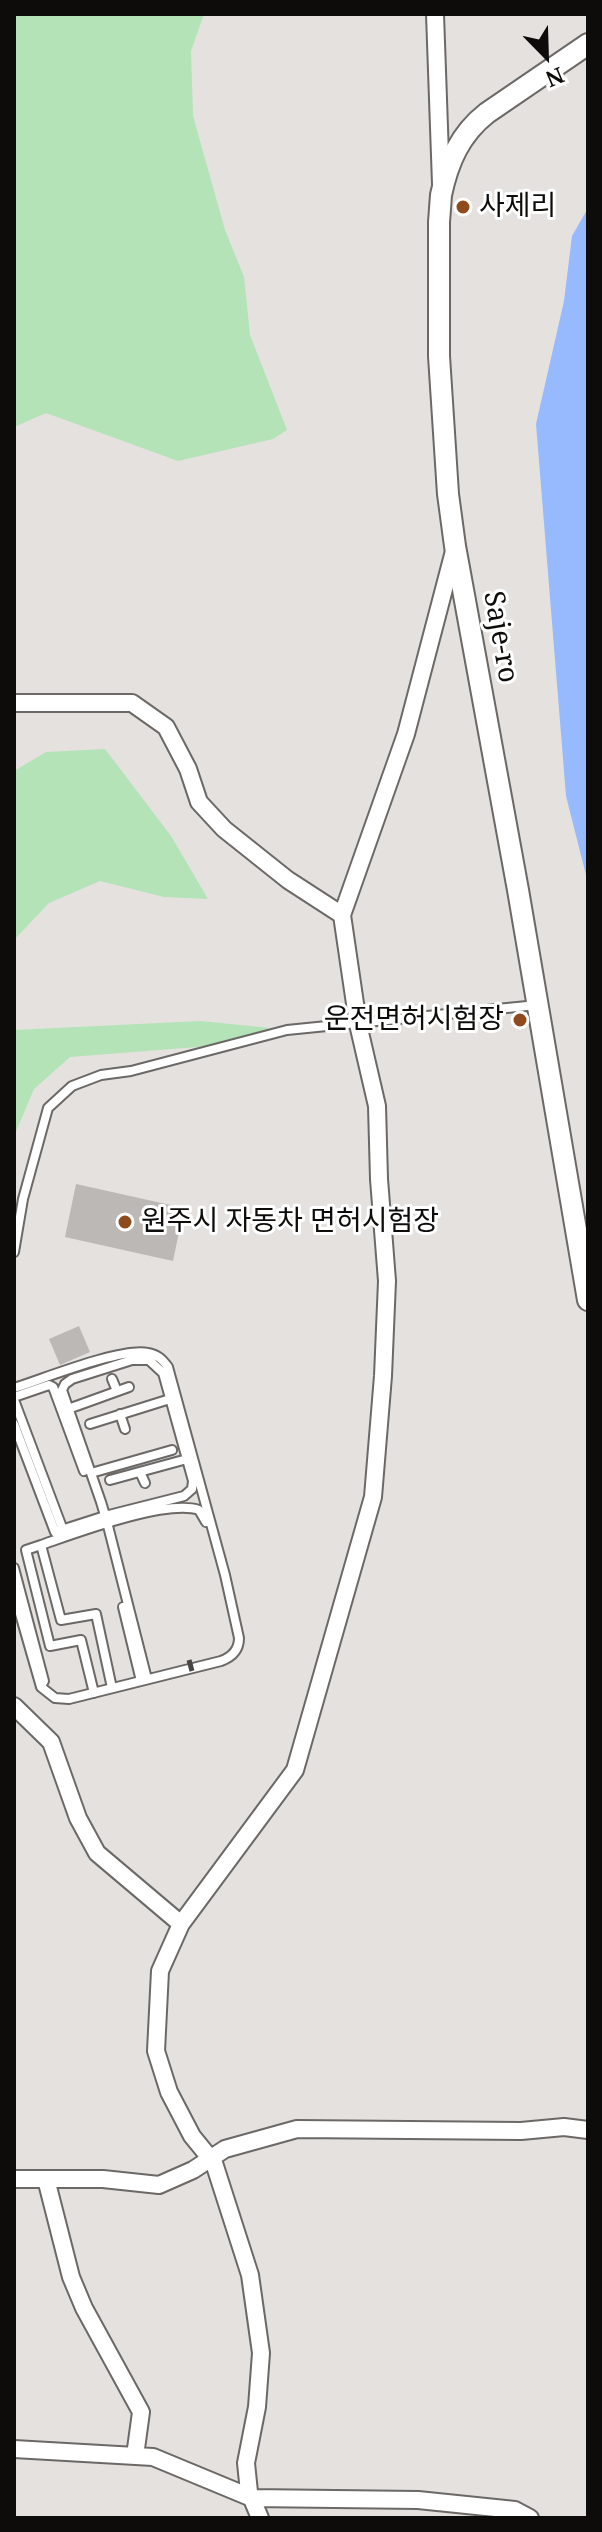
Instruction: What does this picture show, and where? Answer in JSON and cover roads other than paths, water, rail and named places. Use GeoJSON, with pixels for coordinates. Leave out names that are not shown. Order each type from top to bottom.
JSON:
{"type":"FeatureCollection","features":[{"type":"Feature","properties":{"kind":"street"},"geometry":{"type":"LineString","coordinates":[[435,14],[441,195]]}},
{"type":"Feature","properties":{"kind":"street","name":"Saje-ro"},"geometry":{"type":"LineString","coordinates":[[588,44],[487,113],[458,145],[441,195],[439,237],[440,386],[444,455],[455,546],[588,1300]]}},
{"type":"Feature","properties":{"kind":"street"},"geometry":{"type":"LineString","coordinates":[[260,2518],[249,2492],[246,2463],[257,2407],[261,2353],[250,2275],[214,2163],[192,2136],[169,2092],[156,2051],[160,1971],[181,1924],[295,1770],[373,1497],[387,1281],[377,1106],[358,1024],[342,915],[406,734],[455,546]]}},
{"type":"Feature","properties":{"kind":"street"},"geometry":{"type":"LineString","coordinates":[[14,703],[132,703],[166,727],[188,769],[199,802],[224,829],[288,880],[342,915]]}},
{"type":"Feature","properties":{"kind":"street"},"geometry":{"type":"LineString","coordinates":[[14,1706],[51,1742],[78,1818],[97,1853],[181,1924]]}},
{"type":"Feature","properties":{"kind":"street"},"geometry":{"type":"LineString","coordinates":[[14,2179],[103,2179],[159,2185],[193,2170],[225,2149],[297,2129],[521,2131],[564,2127],[588,2130]]}},
{"type":"Feature","properties":{"kind":"street"},"geometry":{"type":"LineString","coordinates":[[46,2179],[71,2277],[84,2308],[141,2412],[135,2456]]}},
{"type":"Feature","properties":{"kind":"street"},"geometry":{"type":"LineString","coordinates":[[14,2449],[153,2457],[252,2498],[418,2500],[515,2510],[530,2518]]}},
{"type":"Feature","properties":{"kind":"lane"},"geometry":{"type":"LineString","coordinates":[[14,1252],[23,1199],[48,1108],[72,1086],[101,1075],[131,1071],[287,1030],[538,1005]]}},
{"type":"Feature","properties":{"kind":"lane"},"geometry":{"type":"LineString","coordinates":[[14,1388],[138,1351],[152,1353],[168,1367],[225,1575],[239,1638],[238,1647],[226,1659],[144,1678]]}},
{"type":"Feature","properties":{"kind":"lane"},"geometry":{"type":"LineString","coordinates":[[14,1424],[55,1532],[104,1520],[184,1496],[192,1489],[193,1481],[160,1369],[149,1360],[140,1359],[67,1381],[62,1390],[91,1473],[104,1520],[144,1678]]}},
{"type":"Feature","properties":{"kind":"lane"},"geometry":{"type":"LineString","coordinates":[[112,1379],[117,1391]]}},
{"type":"Feature","properties":{"kind":"lane"},"geometry":{"type":"LineString","coordinates":[[63,1530],[14,1398],[49,1385],[53,1387],[104,1520]]}},
{"type":"Feature","properties":{"kind":"lane"},"geometry":{"type":"LineString","coordinates":[[68,1409],[129,1387]]}},
{"type":"Feature","properties":{"kind":"lane"},"geometry":{"type":"LineString","coordinates":[[90,1424],[170,1399]]}},
{"type":"Feature","properties":{"kind":"lane"},"geometry":{"type":"LineString","coordinates":[[120,1414],[125,1429]]}},
{"type":"Feature","properties":{"kind":"lane"},"geometry":{"type":"LineString","coordinates":[[91,1473],[150,1451],[172,1450]]}},
{"type":"Feature","properties":{"kind":"lane"},"geometry":{"type":"LineString","coordinates":[[110,1480],[187,1459]]}},
{"type":"Feature","properties":{"kind":"lane"},"geometry":{"type":"LineString","coordinates":[[140,1472],[145,1483]]}},
{"type":"Feature","properties":{"kind":"lane"},"geometry":{"type":"LineString","coordinates":[[14,1593],[41,1687],[49,1696],[61,1699],[94,1693],[218,1658],[231,1651],[235,1636],[205,1520],[199,1510],[183,1507],[104,1520],[26,1550],[50,1646],[81,1640],[94,1693]]}},
{"type":"Feature","properties":{"kind":"lane"},"geometry":{"type":"LineString","coordinates":[[41,1545],[61,1620],[96,1614],[112,1688]]}},
{"type":"Feature","properties":{"kind":"lane"},"geometry":{"type":"LineString","coordinates":[[14,1568],[44,1681],[41,1687]]}},
{"type":"Feature","properties":{"kind":"water"},"geometry":{"type":"Polygon","coordinates":[[[588,208],[588,883],[566,796],[536,424],[564,301],[572,236],[588,208]]]}},
{"type":"Feature","properties":{"kind":"railway"},"geometry":{"type":"LineString","coordinates":[[189,1660],[192,1671]]}},
{"type":"Feature","properties":{"kind":"place","name":"사제리"},"geometry":{"type":"Point","coordinates":[463,207]}},
{"type":"Feature","properties":{"kind":"place","name":"운전면허시험장"},"geometry":{"type":"Point","coordinates":[520,1020]}},
{"type":"Feature","properties":{"kind":"place","name":"원주시 자동차 면허시험장"},"geometry":{"type":"Point","coordinates":[125,1222]}}]}
